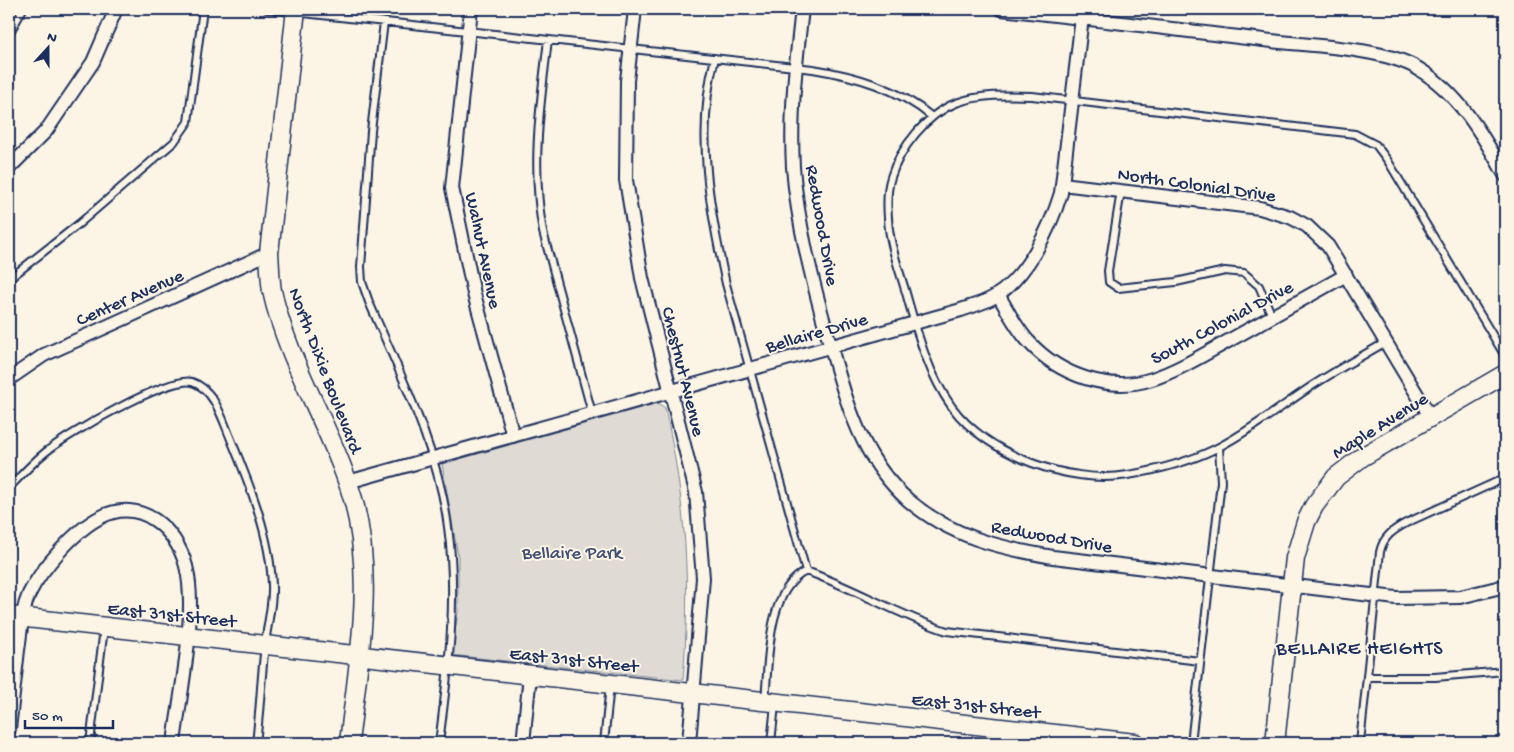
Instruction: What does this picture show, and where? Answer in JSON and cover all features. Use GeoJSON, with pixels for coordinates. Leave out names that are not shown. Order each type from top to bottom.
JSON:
{"type":"FeatureCollection","features":[{"type":"Feature","properties":{"kind":"street"},"geometry":{"type":"LineString","coordinates":[[9,168],[46,131],[92,62],[116,9]]}},
{"type":"Feature","properties":{"kind":"street","name":"Walnut Avenue"},"geometry":{"type":"LineString","coordinates":[[471,9],[452,188],[474,294],[513,436]]}},
{"type":"Feature","properties":{"kind":"street","name":"Chestnut Avenue"},"geometry":{"type":"LineString","coordinates":[[635,9],[627,81],[626,180],[642,278],[696,492],[703,578],[688,743]]}},
{"type":"Feature","properties":{"kind":"street","name":"Redwood Drive"},"geometry":{"type":"LineString","coordinates":[[802,9],[795,67],[793,167],[810,271],[853,419],[874,459],[888,478],[908,499],[948,528],[980,542],[1009,550],[1210,577],[1376,596],[1442,598],[1477,594],[1505,586]]}},
{"type":"Feature","properties":{"kind":"street"},"geometry":{"type":"LineString","coordinates":[[1001,9],[1082,13],[1338,49],[1402,61],[1416,67],[1452,97],[1485,140],[1505,175]]}},
{"type":"Feature","properties":{"kind":"street","name":"North Dixie Boulevard"},"geometry":{"type":"LineString","coordinates":[[296,10],[269,253],[272,290],[287,336],[348,482],[362,544],[365,590],[349,743]]}},
{"type":"Feature","properties":{"kind":"street","name":"Bellaire Drive"},"geometry":{"type":"LineString","coordinates":[[348,482],[914,323],[983,302],[998,294],[1040,245],[1053,219],[1062,184],[1082,13]]}},
{"type":"Feature","properties":{"kind":"street","name":"North Colonial Drive"},"geometry":{"type":"LineString","coordinates":[[1062,184],[1278,212],[1306,226],[1328,246],[1430,416]]}},
{"type":"Feature","properties":{"kind":"street","name":"Center Avenue"},"geometry":{"type":"LineString","coordinates":[[9,379],[44,355],[269,253]]}},
{"type":"Feature","properties":{"kind":"street","name":"South Colonial Drive"},"geometry":{"type":"LineString","coordinates":[[998,294],[1015,323],[1040,353],[1076,375],[1105,383],[1137,383],[1159,376],[1346,274]]}},
{"type":"Feature","properties":{"kind":"street","name":"Maple Avenue"},"geometry":{"type":"LineString","coordinates":[[1275,743],[1291,586],[1301,534],[1314,506],[1336,477],[1362,457],[1505,374]]}},
{"type":"Feature","properties":{"kind":"street"},"geometry":{"type":"LineString","coordinates":[[9,729],[16,616],[39,578],[77,534],[100,517],[117,512],[135,512],[152,518],[166,528],[181,552],[189,582],[188,636],[174,743]]}},
{"type":"Feature","properties":{"kind":"street","name":"East 31st Street"},"geometry":{"type":"LineString","coordinates":[[16,616],[1134,743]]}},
{"type":"Feature","properties":{"kind":"street"},"geometry":{"type":"LineString","coordinates":[[523,743],[530,675]]}},
{"type":"Feature","properties":{"kind":"lane"},"geometry":{"type":"LineString","coordinates":[[9,34],[23,9]]}},
{"type":"Feature","properties":{"kind":"lane"},"geometry":{"type":"LineString","coordinates":[[9,279],[80,222],[174,142],[185,128],[188,122],[203,9]]}},
{"type":"Feature","properties":{"kind":"lane"},"geometry":{"type":"LineString","coordinates":[[267,9],[296,10],[384,22],[795,67],[859,78],[901,96],[932,117]]}},
{"type":"Feature","properties":{"kind":"lane"},"geometry":{"type":"LineString","coordinates":[[384,22],[363,211],[360,251],[362,282],[419,419],[442,492],[449,536],[452,608],[448,665],[438,743]]}},
{"type":"Feature","properties":{"kind":"lane"},"geometry":{"type":"LineString","coordinates":[[548,40],[538,122],[536,179],[538,206],[543,232],[592,413]]}},
{"type":"Feature","properties":{"kind":"lane"},"geometry":{"type":"LineString","coordinates":[[715,58],[710,77],[705,126],[710,198],[726,284],[806,571]]}},
{"type":"Feature","properties":{"kind":"lane"},"geometry":{"type":"LineString","coordinates":[[1386,342],[1318,382],[1218,447],[1161,469],[1107,477],[1072,474],[1048,469],[1015,456],[976,431],[952,407],[931,368],[914,323],[892,242],[888,219],[890,178],[905,149],[932,117],[955,104],[981,97],[1009,95],[1072,100],[1339,131],[1369,140],[1381,151],[1404,186],[1505,356]]}},
{"type":"Feature","properties":{"kind":"lane"},"geometry":{"type":"LineString","coordinates":[[1121,191],[1108,271],[1109,282],[1118,288],[1176,282],[1225,271],[1244,273],[1259,286],[1272,316]]}},
{"type":"Feature","properties":{"kind":"lane"},"geometry":{"type":"LineString","coordinates":[[9,488],[46,451],[73,432],[112,411],[177,383],[192,382],[205,389],[216,404],[247,477],[263,530],[272,585],[256,743]]}},
{"type":"Feature","properties":{"kind":"lane"},"geometry":{"type":"LineString","coordinates":[[1191,743],[1221,482],[1218,447]]}},
{"type":"Feature","properties":{"kind":"lane"},"geometry":{"type":"LineString","coordinates":[[1360,743],[1380,552],[1383,543],[1391,532],[1406,522],[1505,478]]}},
{"type":"Feature","properties":{"kind":"lane"},"geometry":{"type":"LineString","coordinates":[[806,571],[830,580],[917,621],[947,631],[1200,661]]}},
{"type":"Feature","properties":{"kind":"lane"},"geometry":{"type":"LineString","coordinates":[[771,743],[770,702],[774,620],[785,589],[793,580],[806,571]]}},
{"type":"Feature","properties":{"kind":"lane"},"geometry":{"type":"LineString","coordinates":[[90,743],[104,626]]}},
{"type":"Feature","properties":{"kind":"lane"},"geometry":{"type":"LineString","coordinates":[[1367,677],[1435,677],[1505,671]]}},
{"type":"Feature","properties":{"kind":"lane"},"geometry":{"type":"LineString","coordinates":[[604,743],[610,684]]}},
{"type":"Feature","properties":{"kind":"green space","name":"Bellaire Park"},"geometry":{"type":"Polygon","coordinates":[[[658,403],[665,408],[682,510],[687,611],[683,680],[451,655],[458,612],[458,556],[442,464],[658,403]]]}},
{"type":"Feature","properties":{"kind":"district","name":"BELLAIRE HEIGHTS"},"geometry":{"type":"Point","coordinates":[1360,647]}}]}
